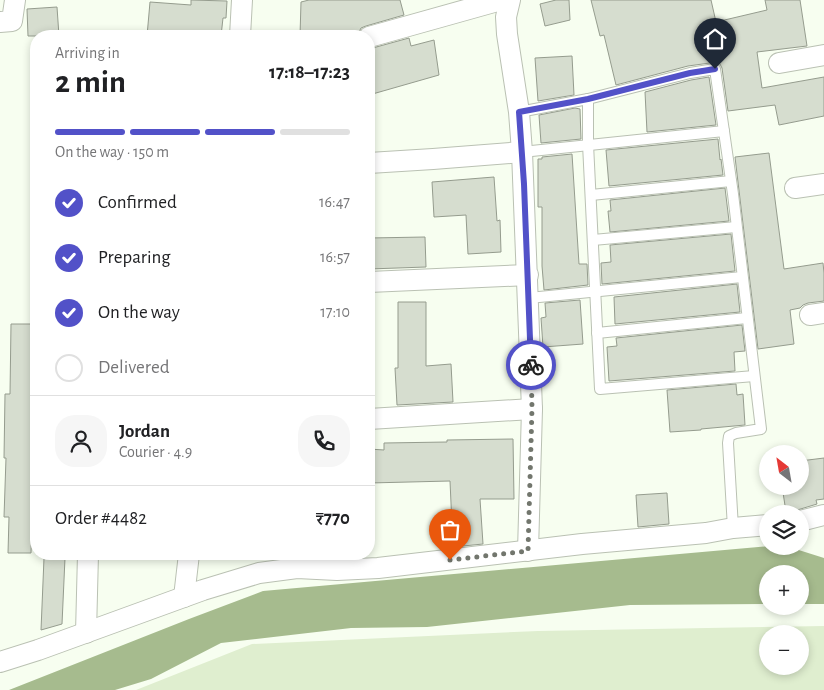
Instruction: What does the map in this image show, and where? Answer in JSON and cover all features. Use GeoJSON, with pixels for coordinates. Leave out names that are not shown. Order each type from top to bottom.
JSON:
{"type":"FeatureCollection","features":[{"type":"Feature","properties":{"kind":"street"},"geometry":{"type":"LineString","coordinates":[[0,22],[12,21],[14,0]]}},
{"type":"Feature","properties":{"kind":"street"},"geometry":{"type":"LineString","coordinates":[[240,30],[242,0]]}},
{"type":"Feature","properties":{"kind":"street"},"geometry":{"type":"LineString","coordinates":[[375,35],[501,0]]}},
{"type":"Feature","properties":{"kind":"street"},"geometry":{"type":"LineString","coordinates":[[510,0],[506,17],[507,34],[519,112],[529,298],[532,408],[528,551]]}},
{"type":"Feature","properties":{"kind":"street"},"geometry":{"type":"LineString","coordinates":[[779,63],[824,55]]}},
{"type":"Feature","properties":{"kind":"street"},"geometry":{"type":"LineString","coordinates":[[375,163],[522,152]]}},
{"type":"Feature","properties":{"kind":"street"},"geometry":{"type":"LineString","coordinates":[[795,188],[824,184]]}},
{"type":"Feature","properties":{"kind":"street"},"geometry":{"type":"LineString","coordinates":[[375,282],[528,275]]}},
{"type":"Feature","properties":{"kind":"street"},"geometry":{"type":"LineString","coordinates":[[375,419],[532,408]]}},
{"type":"Feature","properties":{"kind":"street"},"geometry":{"type":"LineString","coordinates":[[809,519],[824,515]]}},
{"type":"Feature","properties":{"kind":"street"},"geometry":{"type":"LineString","coordinates":[[0,662],[220,584],[259,573],[297,568],[337,570],[378,568],[759,526]]}},
{"type":"Feature","properties":{"kind":"street"},"geometry":{"type":"LineString","coordinates":[[86,633],[88,560]]}},
{"type":"Feature","properties":{"kind":"street"},"geometry":{"type":"LineString","coordinates":[[184,597],[188,560]]}},
{"type":"Feature","properties":{"kind":"lane"},"geometry":{"type":"LineString","coordinates":[[519,112],[588,99],[690,73],[715,69],[731,181],[761,429],[730,436],[728,443],[733,528]]}},
{"type":"Feature","properties":{"kind":"lane"},"geometry":{"type":"LineString","coordinates":[[588,99],[588,144],[600,389],[754,376]]}},
{"type":"Feature","properties":{"kind":"lane"},"geometry":{"type":"LineString","coordinates":[[522,152],[724,131]]}},
{"type":"Feature","properties":{"kind":"lane"},"geometry":{"type":"LineString","coordinates":[[591,195],[731,181]]}},
{"type":"Feature","properties":{"kind":"lane"},"geometry":{"type":"LineString","coordinates":[[594,240],[736,227]]}},
{"type":"Feature","properties":{"kind":"lane"},"geometry":{"type":"LineString","coordinates":[[529,298],[742,278]]}},
{"type":"Feature","properties":{"kind":"lane"},"geometry":{"type":"LineString","coordinates":[[598,333],[747,318]]}},
{"type":"Feature","properties":{"kind":"shaded area"},"geometry":{"type":"Polygon","coordinates":[[[759,547],[759,555],[809,555],[809,553],[824,558],[824,604],[809,604],[809,565],[759,565],[759,604],[630,605],[427,627],[351,628],[221,643],[151,679],[115,690],[9,690],[263,591],[759,547]]]}},
{"type":"Feature","properties":{"kind":"shaded area"},"geometry":{"type":"Polygon","coordinates":[[[809,626],[824,626],[824,690],[136,690],[252,644],[538,631],[759,627],[759,675],[809,675],[809,626]]]}},
{"type":"Feature","properties":{"kind":"building"},"geometry":{"type":"Polygon","coordinates":[[[191,0],[227,1],[226,18],[223,18],[222,30],[148,30],[150,2],[191,5],[191,0]]]}},
{"type":"Feature","properties":{"kind":"building"},"geometry":{"type":"Polygon","coordinates":[[[309,0],[400,0],[404,15],[366,26],[360,30],[300,30],[301,2],[309,0]]]}},
{"type":"Feature","properties":{"kind":"building"},"geometry":{"type":"Polygon","coordinates":[[[556,0],[569,0],[570,20],[545,26],[540,4],[556,0]]]}},
{"type":"Feature","properties":{"kind":"building"},"geometry":{"type":"Polygon","coordinates":[[[591,0],[711,0],[716,22],[767,10],[765,0],[800,0],[807,46],[757,52],[762,88],[824,77],[824,116],[779,125],[775,105],[728,111],[722,68],[717,62],[688,66],[616,85],[604,35],[600,36],[591,0]]]}},
{"type":"Feature","properties":{"kind":"building"},"geometry":{"type":"Polygon","coordinates":[[[57,7],[59,30],[30,30],[30,36],[28,36],[27,9],[57,7]]]}},
{"type":"Feature","properties":{"kind":"building"},"geometry":{"type":"Polygon","coordinates":[[[409,38],[411,46],[434,40],[439,75],[375,93],[375,47],[409,38]]]}},
{"type":"Feature","properties":{"kind":"building"},"geometry":{"type":"Polygon","coordinates":[[[572,56],[574,95],[538,101],[535,58],[572,56]]]}},
{"type":"Feature","properties":{"kind":"building"},"geometry":{"type":"Polygon","coordinates":[[[709,77],[716,125],[647,132],[645,92],[709,77]]]}},
{"type":"Feature","properties":{"kind":"building"},"geometry":{"type":"Polygon","coordinates":[[[575,108],[580,109],[581,139],[541,143],[539,115],[575,108]]]}},
{"type":"Feature","properties":{"kind":"building"},"geometry":{"type":"Polygon","coordinates":[[[718,139],[723,175],[609,186],[606,150],[718,139]]]}},
{"type":"Feature","properties":{"kind":"building"},"geometry":{"type":"Polygon","coordinates":[[[769,153],[784,269],[823,263],[824,301],[808,303],[800,308],[790,310],[794,344],[758,349],[735,157],[769,153]]]}},
{"type":"Feature","properties":{"kind":"building"},"geometry":{"type":"Polygon","coordinates":[[[572,154],[579,264],[587,264],[588,285],[544,290],[542,207],[538,207],[538,159],[572,154]]]}},
{"type":"Feature","properties":{"kind":"building"},"geometry":{"type":"Polygon","coordinates":[[[494,177],[497,221],[500,220],[501,252],[468,254],[466,215],[434,217],[432,182],[494,177]]]}},
{"type":"Feature","properties":{"kind":"building"},"geometry":{"type":"Polygon","coordinates":[[[725,188],[729,221],[610,232],[608,211],[611,211],[610,200],[725,188]]]}},
{"type":"Feature","properties":{"kind":"building"},"geometry":{"type":"Polygon","coordinates":[[[731,234],[735,271],[602,284],[601,263],[611,262],[610,245],[731,234]]]}},
{"type":"Feature","properties":{"kind":"building"},"geometry":{"type":"Polygon","coordinates":[[[425,237],[426,267],[375,269],[375,238],[425,237]]]}},
{"type":"Feature","properties":{"kind":"building"},"geometry":{"type":"Polygon","coordinates":[[[737,284],[740,312],[615,324],[614,297],[737,284]]]}},
{"type":"Feature","properties":{"kind":"building"},"geometry":{"type":"Polygon","coordinates":[[[580,300],[583,344],[543,347],[541,318],[546,317],[545,303],[580,300]]]}},
{"type":"Feature","properties":{"kind":"building"},"geometry":{"type":"Polygon","coordinates":[[[398,302],[426,302],[426,366],[451,364],[453,402],[397,405],[395,368],[398,368],[398,302]]]}},
{"type":"Feature","properties":{"kind":"building"},"geometry":{"type":"Polygon","coordinates":[[[11,324],[30,324],[30,553],[8,553],[9,517],[4,517],[6,458],[4,458],[5,394],[10,394],[11,324]]]}},
{"type":"Feature","properties":{"kind":"building"},"geometry":{"type":"Polygon","coordinates":[[[742,325],[745,351],[734,352],[735,371],[609,381],[607,347],[617,346],[616,338],[742,325]]]}},
{"type":"Feature","properties":{"kind":"building"},"geometry":{"type":"Polygon","coordinates":[[[736,384],[737,395],[743,394],[745,425],[670,432],[667,390],[736,384]]]}},
{"type":"Feature","properties":{"kind":"building"},"geometry":{"type":"Polygon","coordinates":[[[513,439],[514,499],[480,499],[483,544],[453,547],[450,481],[375,483],[375,449],[384,450],[384,443],[447,442],[447,440],[513,439]]]}},
{"type":"Feature","properties":{"kind":"building"},"geometry":{"type":"Polygon","coordinates":[[[824,458],[824,499],[816,500],[817,504],[809,506],[785,505],[783,495],[809,495],[809,460],[824,458]]]}},
{"type":"Feature","properties":{"kind":"building"},"geometry":{"type":"Polygon","coordinates":[[[667,493],[669,524],[638,527],[636,495],[667,493]]]}},
{"type":"Feature","properties":{"kind":"building"},"geometry":{"type":"Polygon","coordinates":[[[44,560],[65,560],[62,624],[41,630],[44,560]]]}},
{"type":"Feature","properties":{"kind":"way so far"},"geometry":{"type":"LineString","coordinates":[[450,560],[528,551],[532,408],[531,365]]}},
{"type":"Feature","properties":{"kind":"route"},"geometry":{"type":"LineString","coordinates":[[531,365],[524,184],[519,112],[588,99],[690,73],[715,69]]}}]}
